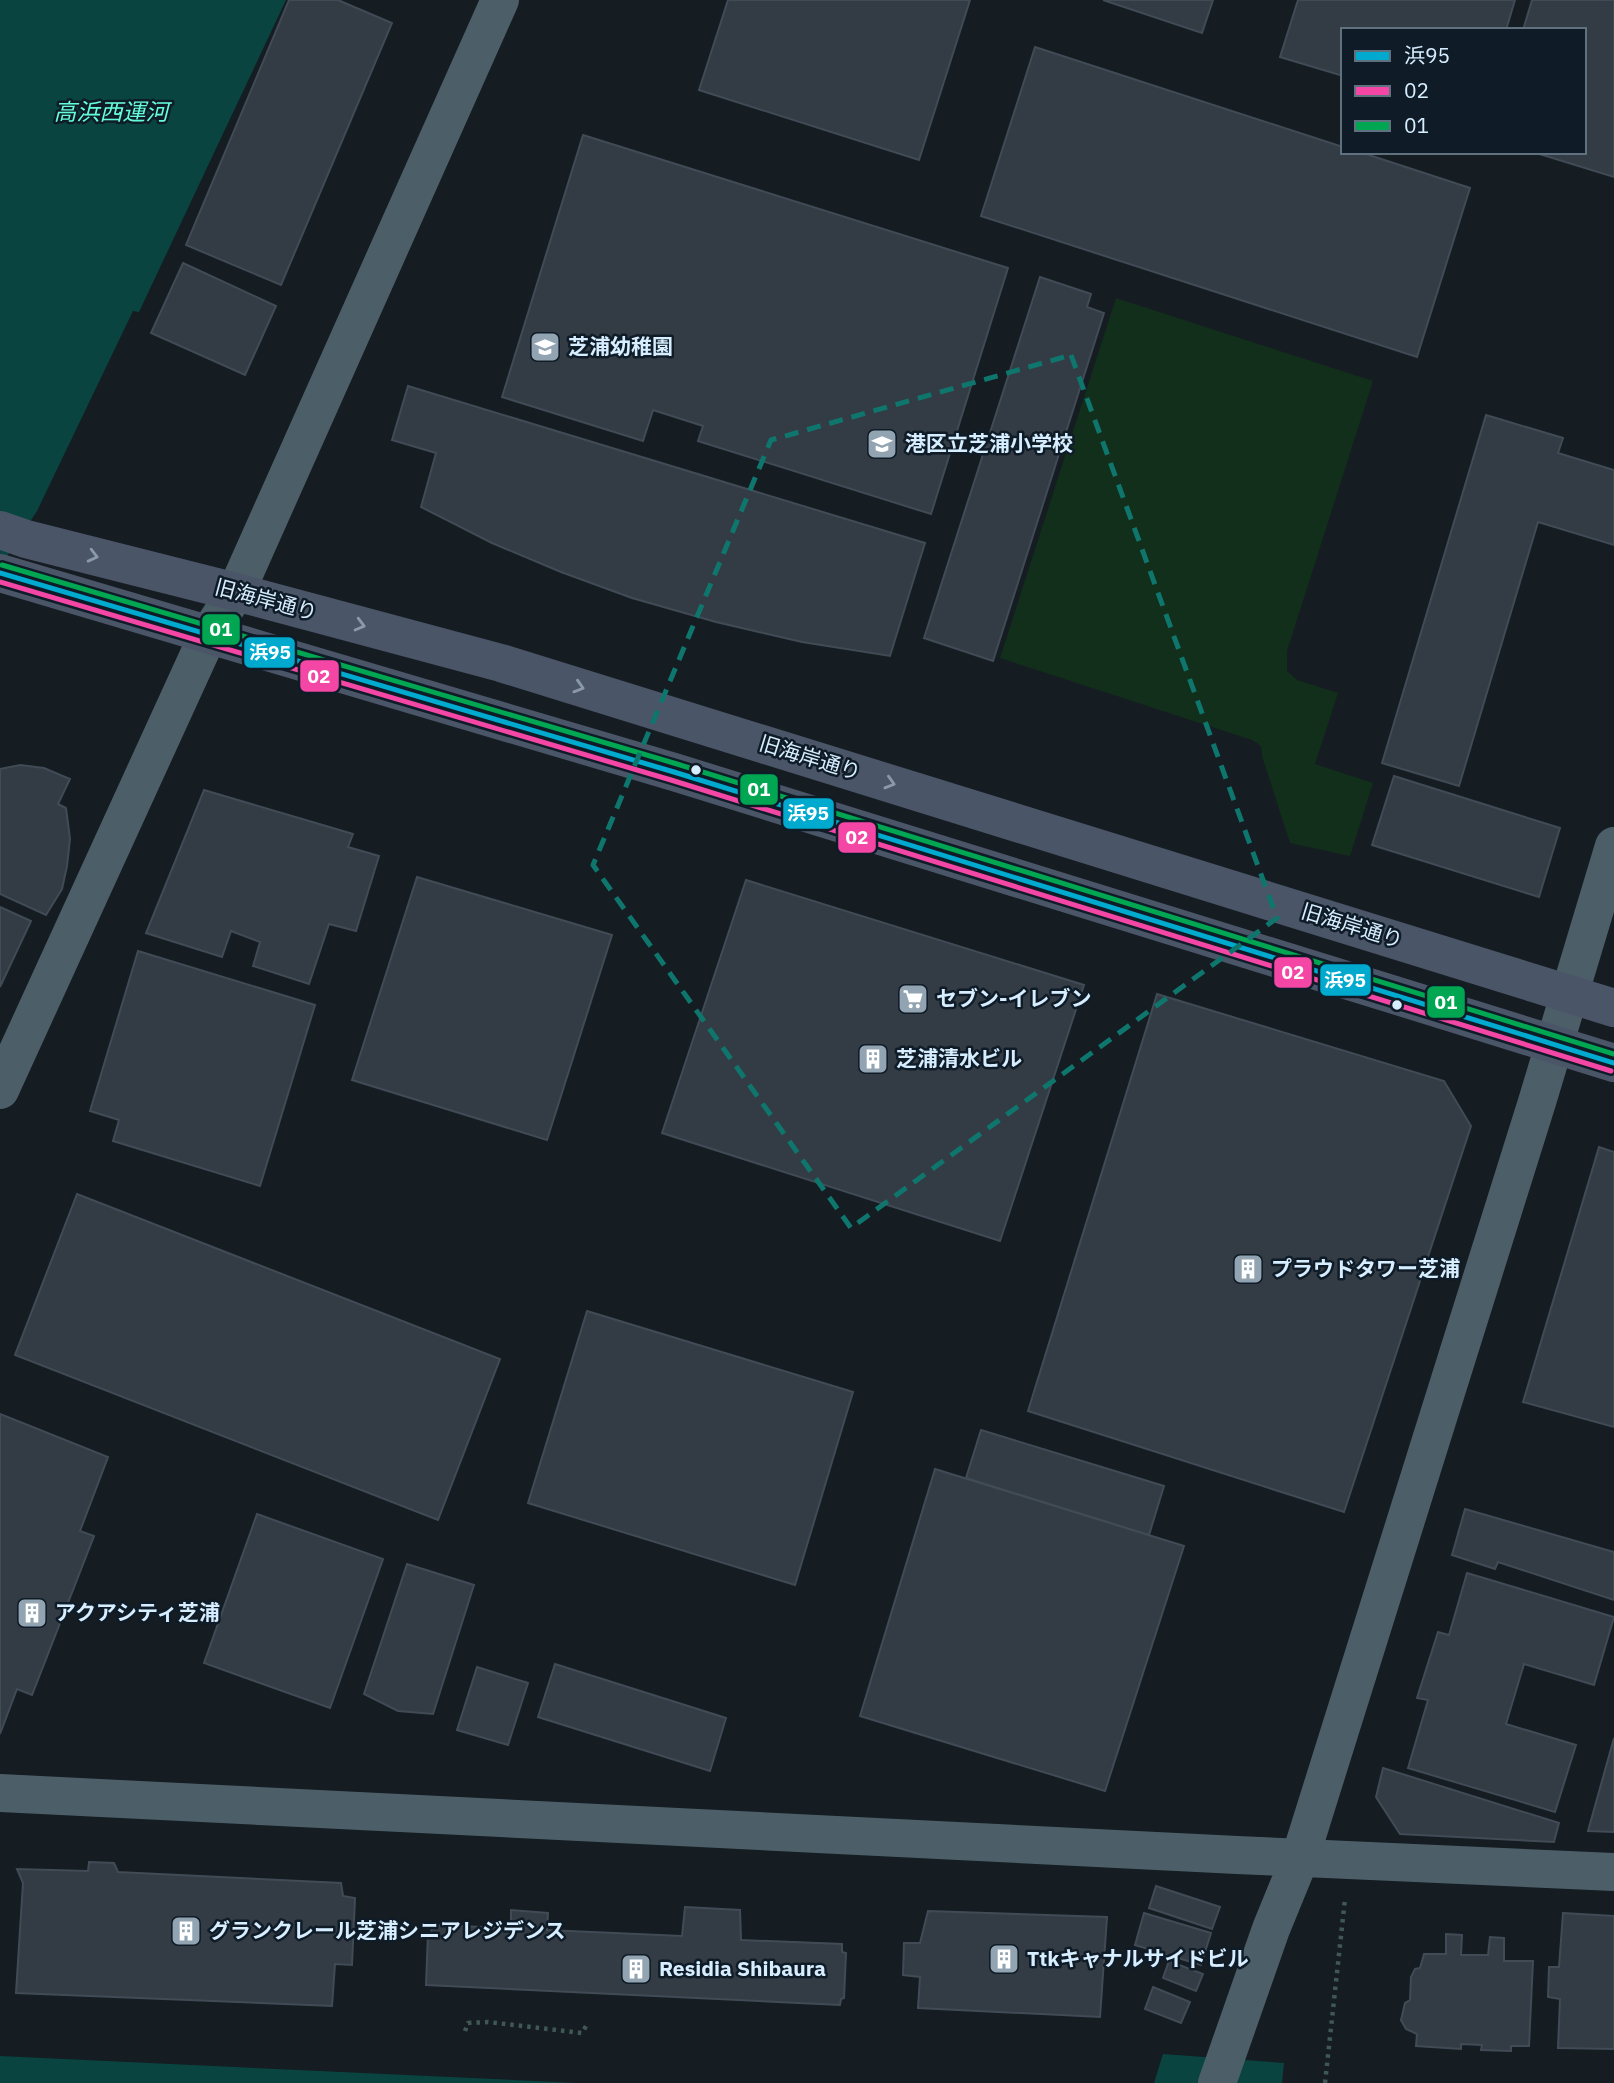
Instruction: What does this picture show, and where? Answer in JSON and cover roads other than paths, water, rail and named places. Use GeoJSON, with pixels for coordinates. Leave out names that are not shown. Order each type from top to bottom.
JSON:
{"type":"FeatureCollection","features":[{"type":"Feature","properties":{"kind":"main road","name":"旧海岸通り"},"geometry":{"type":"LineString","coordinates":[[13,535],[501,663],[1614,1008]]}},
{"type":"Feature","properties":{"kind":"main road"},"geometry":{"type":"LineString","coordinates":[[5,575],[674,772],[1614,1063]]}},
{"type":"Feature","properties":{"kind":"street"},"geometry":{"type":"LineString","coordinates":[[0,1090],[208,635],[236,592],[500,0]]}},
{"type":"Feature","properties":{"kind":"street"},"geometry":{"type":"LineString","coordinates":[[1217,2083],[1271,1929],[1300,1858],[1614,846]]}},
{"type":"Feature","properties":{"kind":"street"},"geometry":{"type":"LineString","coordinates":[[0,1793],[1614,1872]]}},
{"type":"Feature","properties":{"kind":"water","name":"高浜西運河"},"geometry":{"type":"Polygon","coordinates":[[[0,0],[286,0],[139,312],[133,311],[37,511],[0,567],[0,0]]]}},
{"type":"Feature","properties":{"kind":"water"},"geometry":{"type":"Polygon","coordinates":[[[1163,2054],[1284,2063],[1282,2083],[1154,2083],[1163,2054]]]}},
{"type":"Feature","properties":{"kind":"water"},"geometry":{"type":"Polygon","coordinates":[[[0,2056],[577,2083],[0,2083],[0,2056]]]}},
{"type":"Feature","properties":{"kind":"place","name":"芝浦幼稚園"},"geometry":{"type":"Point","coordinates":[545,347]}},
{"type":"Feature","properties":{"kind":"place","name":"港区立芝浦小学校"},"geometry":{"type":"Point","coordinates":[882,444]}},
{"type":"Feature","properties":{"kind":"place","name":"セブン-イレブン"},"geometry":{"type":"Point","coordinates":[913,999]}},
{"type":"Feature","properties":{"kind":"place","name":"芝浦清水ビル"},"geometry":{"type":"Point","coordinates":[873,1059]}},
{"type":"Feature","properties":{"kind":"place","name":"プラウドタワー芝浦"},"geometry":{"type":"Point","coordinates":[1248,1269]}},
{"type":"Feature","properties":{"kind":"place","name":"アクアシティ芝浦"},"geometry":{"type":"Point","coordinates":[32,1613]}},
{"type":"Feature","properties":{"kind":"place","name":"グランクレール芝浦シニアレジデンス"},"geometry":{"type":"Point","coordinates":[186,1931]}},
{"type":"Feature","properties":{"kind":"place","name":"Ttkキャナルサイドビル"},"geometry":{"type":"Point","coordinates":[1004,1959]}},
{"type":"Feature","properties":{"kind":"place","name":"Residia Shibaura"},"geometry":{"type":"Point","coordinates":[636,1969]}}]}
